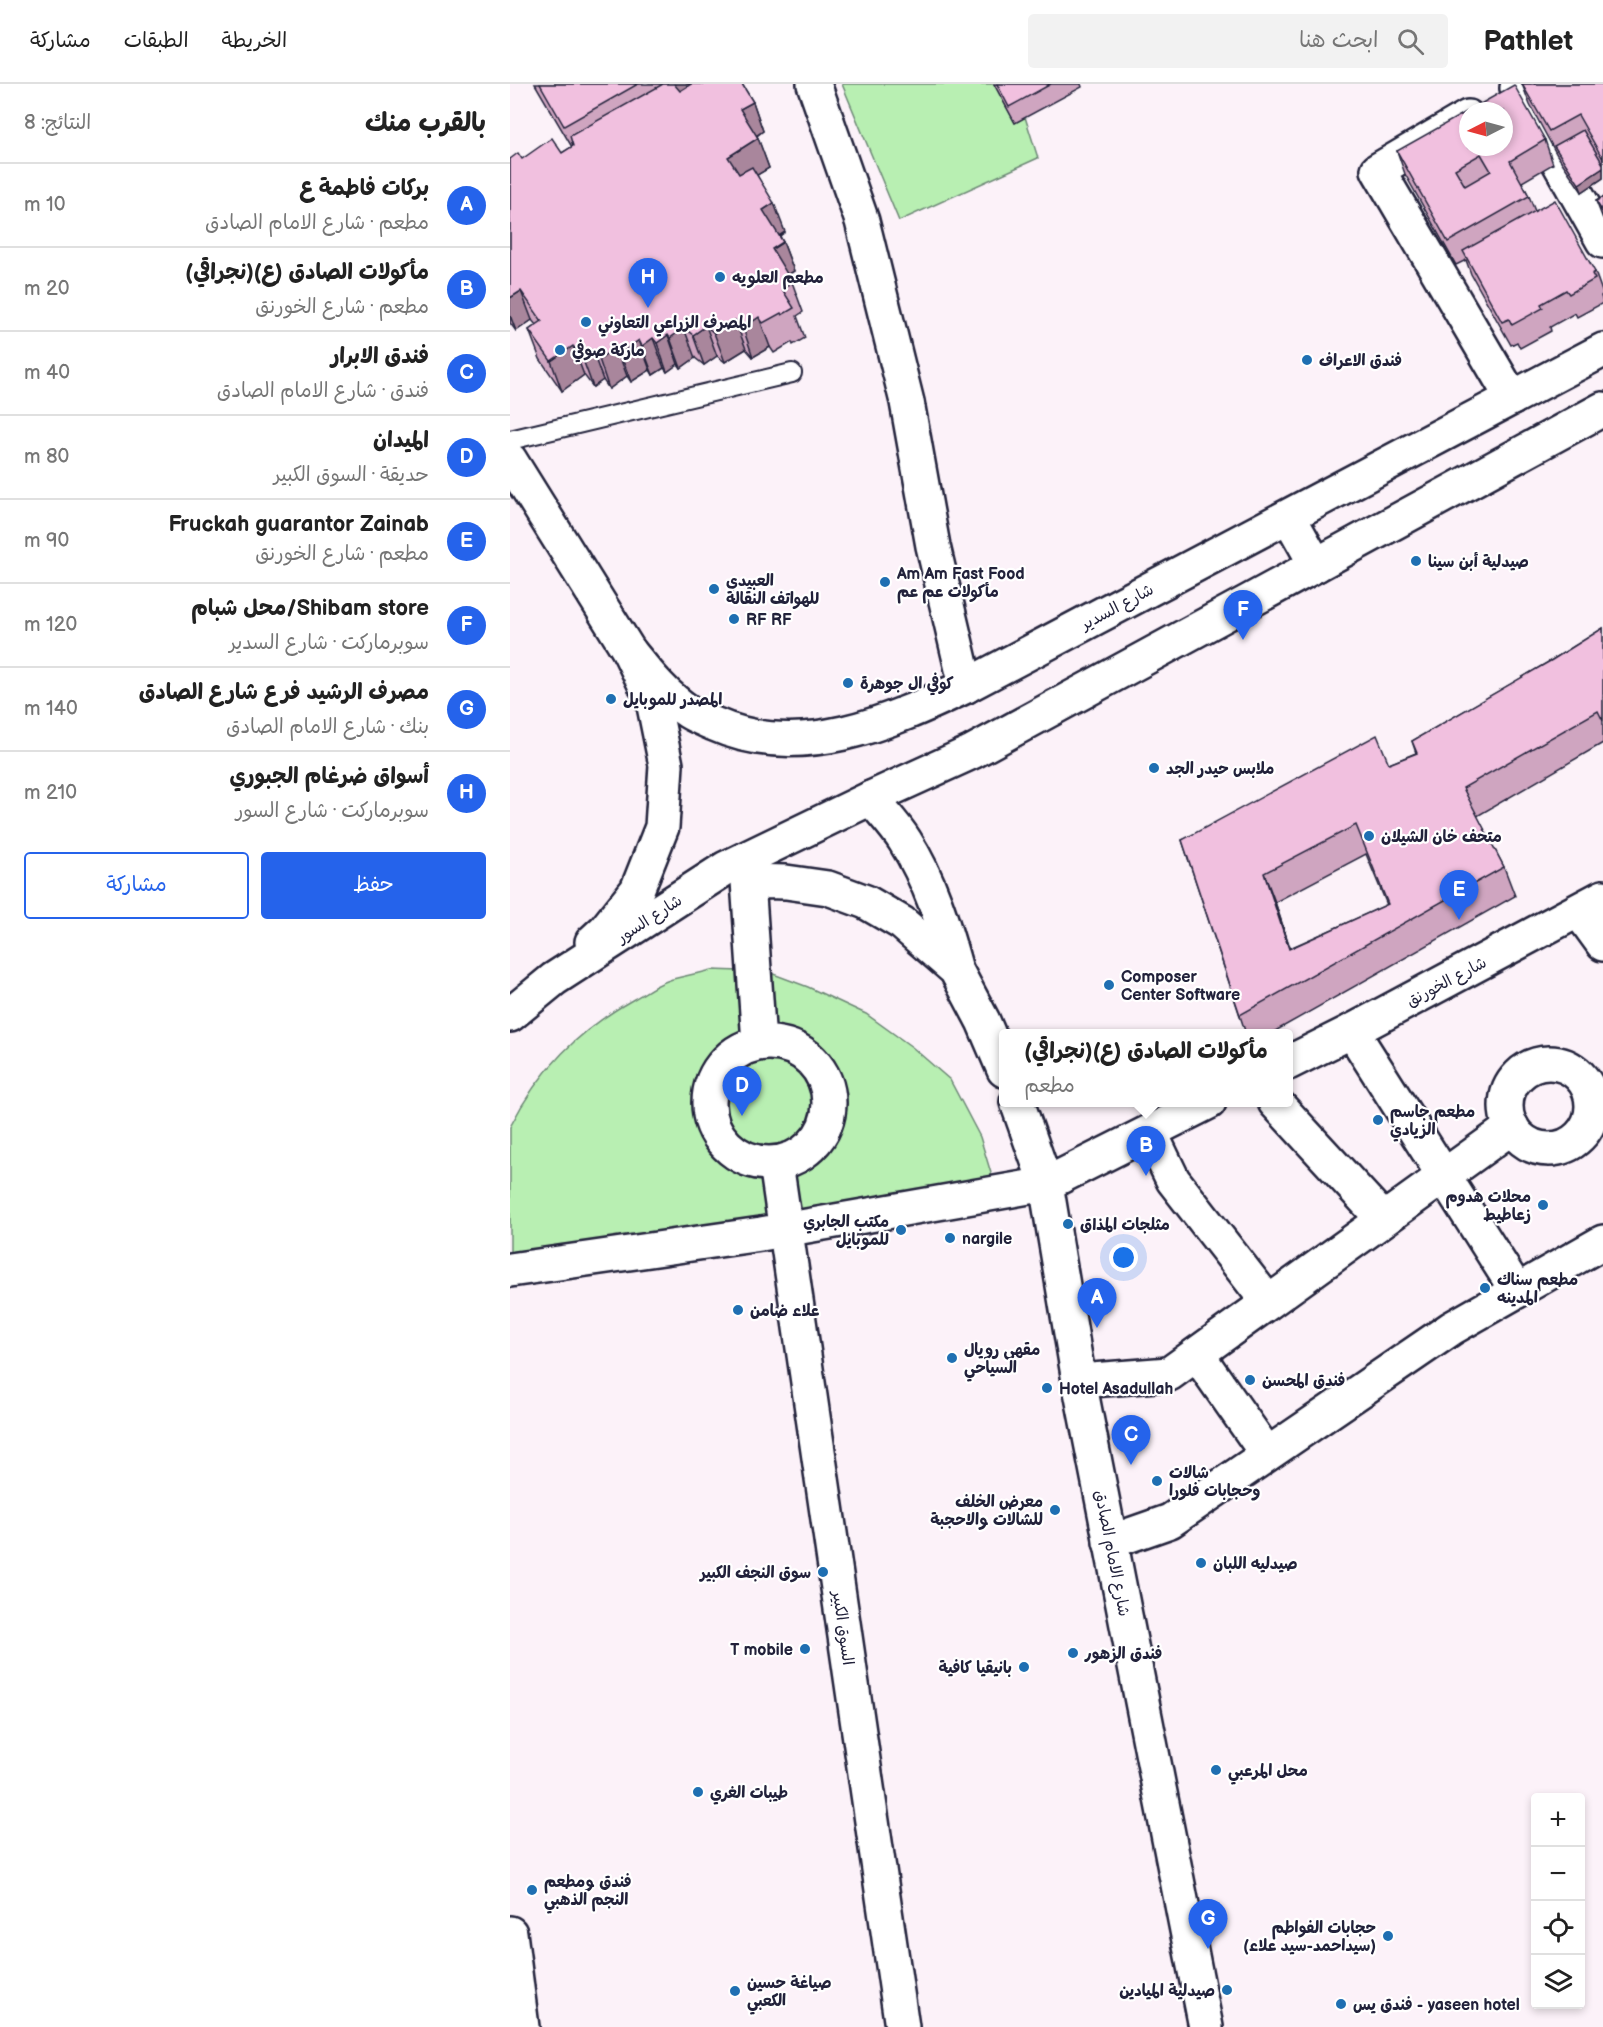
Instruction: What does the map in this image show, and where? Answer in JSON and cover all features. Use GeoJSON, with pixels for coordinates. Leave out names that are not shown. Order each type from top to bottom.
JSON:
{"type":"FeatureCollection","features":[{"type":"Feature","properties":{"kind":"street"},"geometry":{"type":"LineString","coordinates":[[1493,102],[1520,86],[1603,241]]}},
{"type":"Feature","properties":{"kind":"street"},"geometry":{"type":"LineString","coordinates":[[809,87],[862,221],[908,402],[933,546],[966,686]]}},
{"type":"Feature","properties":{"kind":"street"},"geometry":{"type":"LineString","coordinates":[[1459,122],[1378,170],[1512,398]]}},
{"type":"Feature","properties":{"kind":"street","name":"شارع السدير"},"geometry":{"type":"LineString","coordinates":[[629,651],[662,691],[690,713],[734,733],[774,740],[818,739],[870,726],[925,706],[966,686],[1603,350]]}},
{"type":"Feature","properties":{"kind":"street"},"geometry":{"type":"LineString","coordinates":[[999,1058],[983,1021],[956,970],[943,924],[926,880],[905,841],[871,798],[972,752],[1603,409]]}},
{"type":"Feature","properties":{"kind":"street"},"geometry":{"type":"LineString","coordinates":[[510,460],[629,651],[653,701],[666,765],[662,827],[637,890],[605,930],[554,980]]}},
{"type":"Feature","properties":{"kind":"street"},"geometry":{"type":"LineString","coordinates":[[1288,517],[1316,565]]}},
{"type":"Feature","properties":{"kind":"street","name":"شارع السور"},"geometry":{"type":"LineString","coordinates":[[510,1015],[554,980],[726,868],[871,798]]}},
{"type":"Feature","properties":{"kind":"street"},"geometry":{"type":"LineString","coordinates":[[759,1043],[748,881],[786,882],[828,888],[866,902],[902,923],[956,970]]}},
{"type":"Feature","properties":{"kind":"street"},"geometry":{"type":"LineString","coordinates":[[1591,904],[1603,944]]}},
{"type":"Feature","properties":{"kind":"street","name":"شارع الخورنق"},"geometry":{"type":"LineString","coordinates":[[1293,1060],[1591,904]]}},
{"type":"Feature","properties":{"kind":"street"},"geometry":{"type":"LineString","coordinates":[[1352,1031],[1517,1291]]}},
{"type":"Feature","properties":{"kind":"street"},"geometry":{"type":"LineString","coordinates":[[759,1043],[778,1043],[797,1049],[812,1061],[823,1077],[829,1095],[828,1116],[820,1135],[806,1150],[788,1160],[776,1163],[747,1160],[730,1149],[716,1133],[709,1114],[709,1094],[715,1076],[726,1060],[741,1049],[759,1043]]}},
{"type":"Feature","properties":{"kind":"street"},"geometry":{"type":"LineString","coordinates":[[1546,1063],[1593,1074],[1590,1121],[1573,1143],[1560,1148],[1546,1149],[1532,1146],[1520,1138],[1512,1127],[1507,1113],[1507,1099],[1520,1074],[1533,1066],[1546,1063]]}},
{"type":"Feature","properties":{"kind":"street","name":"شارع الامام الصادق"},"geometry":{"type":"LineString","coordinates":[[1019,1107],[1046,1184],[1079,1381],[1206,2027]]}},
{"type":"Feature","properties":{"kind":"street"},"geometry":{"type":"LineString","coordinates":[[510,1270],[786,1229],[1046,1184],[1199,1107]]}},
{"type":"Feature","properties":{"kind":"street"},"geometry":{"type":"LineString","coordinates":[[1280,1107],[1383,1219]]}},
{"type":"Feature","properties":{"kind":"street"},"geometry":{"type":"LineString","coordinates":[[1079,1381],[1169,1374],[1512,1127]]}},
{"type":"Feature","properties":{"kind":"street"},"geometry":{"type":"LineString","coordinates":[[1150,1132],[1173,1180],[1268,1302]]}},
{"type":"Feature","properties":{"kind":"street","name":"السوق الكبير"},"geometry":{"type":"LineString","coordinates":[[776,1163],[902,2027]]}},
{"type":"Feature","properties":{"kind":"street"},"geometry":{"type":"LineString","coordinates":[[1110,1542],[1170,1521],[1452,1328],[1603,1242]]}},
{"type":"Feature","properties":{"kind":"street"},"geometry":{"type":"LineString","coordinates":[[1197,1354],[1267,1454]]}},
{"type":"Feature","properties":{"kind":"street"},"geometry":{"type":"LineString","coordinates":[[510,1933],[522,2027]]}},
{"type":"Feature","properties":{"kind":"lane"},"geometry":{"type":"LineString","coordinates":[[510,440],[792,373]]}},
{"type":"Feature","properties":{"kind":"green space"},"geometry":{"type":"Polygon","coordinates":[[[842,84],[994,84],[1015,123],[1025,117],[1038,158],[899,221],[842,84]]]}},
{"type":"Feature","properties":{"kind":"green space"},"geometry":{"type":"Polygon","coordinates":[[[712,970],[768,972],[808,987],[866,1014],[912,1047],[950,1080],[980,1137],[997,1193],[510,1270],[510,1127],[521,1106],[562,1053],[614,1011],[663,983],[712,970]]]}},
{"type":"Feature","properties":{"kind":"building"},"geometry":{"type":"Polygon","coordinates":[[[540,84],[638,84],[564,126],[540,84]]]}},
{"type":"Feature","properties":{"kind":"building"},"geometry":{"type":"Polygon","coordinates":[[[663,84],[674,84],[680,91],[691,84],[742,84],[753,102],[740,109],[758,138],[728,157],[739,174],[752,167],[774,203],[763,210],[783,242],[772,249],[792,282],[782,289],[794,308],[763,323],[759,317],[743,328],[735,320],[714,333],[706,326],[693,335],[684,328],[670,338],[668,335],[657,343],[653,338],[642,346],[639,340],[620,353],[616,347],[599,359],[592,350],[582,357],[573,346],[551,361],[529,330],[542,321],[521,291],[510,298],[510,159],[518,153],[522,159],[552,138],[562,153],[573,146],[570,136],[663,84]]]}},
{"type":"Feature","properties":{"kind":"building"},"geometry":{"type":"Polygon","coordinates":[[[997,84],[1051,84],[1009,107],[997,84]]]}},
{"type":"Feature","properties":{"kind":"building"},"geometry":{"type":"Polygon","coordinates":[[[1522,84],[1603,84],[1603,159],[1578,115],[1549,131],[1522,84]]]}},
{"type":"Feature","properties":{"kind":"building"},"geometry":{"type":"Polygon","coordinates":[[[1514,85],[1545,140],[1510,161],[1529,196],[1448,242],[1397,151],[1459,116],[1459,156],[1478,156],[1455,169],[1465,186],[1491,171],[1482,156],[1513,156],[1513,102],[1484,102],[1514,85]]]}},
{"type":"Feature","properties":{"kind":"building"},"geometry":{"type":"Polygon","coordinates":[[[1583,130],[1603,164],[1603,168],[1579,184],[1554,146],[1583,130]]]}},
{"type":"Feature","properties":{"kind":"building"},"geometry":{"type":"Polygon","coordinates":[[[1603,197],[1603,213],[1596,201],[1603,197]]]}},
{"type":"Feature","properties":{"kind":"building"},"geometry":{"type":"Polygon","coordinates":[[[1555,200],[1595,272],[1592,274],[1595,279],[1569,294],[1566,290],[1541,304],[1543,308],[1512,325],[1509,319],[1502,322],[1463,251],[1555,200]]]}},
{"type":"Feature","properties":{"kind":"building","name":"متحف خان الشيلان"},"geometry":{"type":"Polygon","coordinates":[[[1603,628],[1603,721],[1598,711],[1463,788],[1504,867],[1240,1015],[1182,840],[1377,735],[1389,764],[1417,753],[1412,741],[1603,628]],[[1356,825],[1264,873],[1289,949],[1388,904],[1356,825]]]}},
{"type":"Feature","properties":{"kind":"place","name":"مطعم العلويه"},"geometry":{"type":"Point","coordinates":[720,277]}},
{"type":"Feature","properties":{"kind":"place","name":"أسواق ضرغام الجبوري"},"geometry":{"type":"Point","coordinates":[648,308]}},
{"type":"Feature","properties":{"kind":"place","name":"المصرف الزراعي التعاوني"},"geometry":{"type":"Point","coordinates":[586,322]}},
{"type":"Feature","properties":{"kind":"place","name":"ماركة صوفي"},"geometry":{"type":"Point","coordinates":[560,350]}},
{"type":"Feature","properties":{"kind":"place","name":"فندق الاعراف"},"geometry":{"type":"Point","coordinates":[1307,360]}},
{"type":"Feature","properties":{"kind":"place","name":"صيدلية أبن سينا"},"geometry":{"type":"Point","coordinates":[1416,561]}},
{"type":"Feature","properties":{"kind":"place","name":"Am Am Fast Food مأكولات عم عم"},"geometry":{"type":"Point","coordinates":[885,582]}},
{"type":"Feature","properties":{"kind":"place","name":"العبيدي للهواتف النقالة"},"geometry":{"type":"Point","coordinates":[714,589]}},
{"type":"Feature","properties":{"kind":"place","name":"RF RF"},"geometry":{"type":"Point","coordinates":[734,619]}},
{"type":"Feature","properties":{"kind":"place","name":"Shibam store/محل شبام"},"geometry":{"type":"Point","coordinates":[1243,640]}},
{"type":"Feature","properties":{"kind":"place","name":"كوفي ال جوهرة"},"geometry":{"type":"Point","coordinates":[848,683]}},
{"type":"Feature","properties":{"kind":"place","name":"المصدر للموبايل"},"geometry":{"type":"Point","coordinates":[611,699]}},
{"type":"Feature","properties":{"kind":"place","name":"ملابس حيدر الجد"},"geometry":{"type":"Point","coordinates":[1154,768]}},
{"type":"Feature","properties":{"kind":"place","name":"متحف خان الشيلان"},"geometry":{"type":"Point","coordinates":[1369,836]}},
{"type":"Feature","properties":{"kind":"place","name":"Fruckah guarantor Zainab"},"geometry":{"type":"Point","coordinates":[1459,920]}},
{"type":"Feature","properties":{"kind":"place","name":"Composer Center Software"},"geometry":{"type":"Point","coordinates":[1109,985]}},
{"type":"Feature","properties":{"kind":"place","name":"الميدان"},"geometry":{"type":"Point","coordinates":[742,1116]}},
{"type":"Feature","properties":{"kind":"place","name":"مطعم جاسم الزيادي"},"geometry":{"type":"Point","coordinates":[1378,1120]}},
{"type":"Feature","properties":{"kind":"place","name":"مأكولات الصادق (ع)(نجراقي)"},"geometry":{"type":"Point","coordinates":[1146,1176]}},
{"type":"Feature","properties":{"kind":"place","name":"محلات هدوم زعاطيط"},"geometry":{"type":"Point","coordinates":[1543,1205]}},
{"type":"Feature","properties":{"kind":"place","name":"مثلجات المذاق"},"geometry":{"type":"Point","coordinates":[1068,1224]}},
{"type":"Feature","properties":{"kind":"place","name":"مكتب الجابري للموبايل"},"geometry":{"type":"Point","coordinates":[901,1230]}},
{"type":"Feature","properties":{"kind":"place","name":"nargile"},"geometry":{"type":"Point","coordinates":[950,1238]}},
{"type":"Feature","properties":{"kind":"place","name":"مطعم سناك المدينه"},"geometry":{"type":"Point","coordinates":[1485,1288]}},
{"type":"Feature","properties":{"kind":"place","name":"علاء ضامن"},"geometry":{"type":"Point","coordinates":[738,1310]}},
{"type":"Feature","properties":{"kind":"place","name":"بركات فاطمة ع"},"geometry":{"type":"Point","coordinates":[1097,1328]}},
{"type":"Feature","properties":{"kind":"place","name":"مقهى رويال السياحي"},"geometry":{"type":"Point","coordinates":[952,1358]}},
{"type":"Feature","properties":{"kind":"place","name":"فندق المحسن"},"geometry":{"type":"Point","coordinates":[1250,1380]}},
{"type":"Feature","properties":{"kind":"place","name":"Hotel Asadullah"},"geometry":{"type":"Point","coordinates":[1047,1388]}},
{"type":"Feature","properties":{"kind":"place","name":"فندق الابرار"},"geometry":{"type":"Point","coordinates":[1131,1465]}},
{"type":"Feature","properties":{"kind":"place","name":"شالات وحجابات فلورا"},"geometry":{"type":"Point","coordinates":[1157,1481]}},
{"type":"Feature","properties":{"kind":"place","name":"معرض الخلف للشالات والاحجبة"},"geometry":{"type":"Point","coordinates":[1055,1510]}},
{"type":"Feature","properties":{"kind":"place","name":"صيدليه اللبان"},"geometry":{"type":"Point","coordinates":[1201,1563]}},
{"type":"Feature","properties":{"kind":"place","name":"سوق النجف الکبیر"},"geometry":{"type":"Point","coordinates":[823,1572]}},
{"type":"Feature","properties":{"kind":"place","name":"T mobile"},"geometry":{"type":"Point","coordinates":[805,1649]}},
{"type":"Feature","properties":{"kind":"place","name":"فندق الزهور"},"geometry":{"type":"Point","coordinates":[1073,1653]}},
{"type":"Feature","properties":{"kind":"place","name":"بانيقيا كافية"},"geometry":{"type":"Point","coordinates":[1024,1667]}},
{"type":"Feature","properties":{"kind":"place","name":"محل المرعبي"},"geometry":{"type":"Point","coordinates":[1216,1770]}},
{"type":"Feature","properties":{"kind":"place","name":"طيبات الغري"},"geometry":{"type":"Point","coordinates":[698,1792]}},
{"type":"Feature","properties":{"kind":"place","name":"فندق ومطعم النجم الذهبي"},"geometry":{"type":"Point","coordinates":[532,1890]}},
{"type":"Feature","properties":{"kind":"place","name":"حجابات الفواطم (سيداحمد-سيد علاء)"},"geometry":{"type":"Point","coordinates":[1388,1936]}},
{"type":"Feature","properties":{"kind":"place","name":"مصرف الرشيد فرع شارع الصادق"},"geometry":{"type":"Point","coordinates":[1208,1949]}},
{"type":"Feature","properties":{"kind":"place","name":"صيدلية الميادين"},"geometry":{"type":"Point","coordinates":[1227,1990]}},
{"type":"Feature","properties":{"kind":"place","name":"صياغة حسين الكعبي"},"geometry":{"type":"Point","coordinates":[735,1991]}},
{"type":"Feature","properties":{"kind":"place","name":"فندق يس - yaseen hotel"},"geometry":{"type":"Point","coordinates":[1341,2004]}}]}
